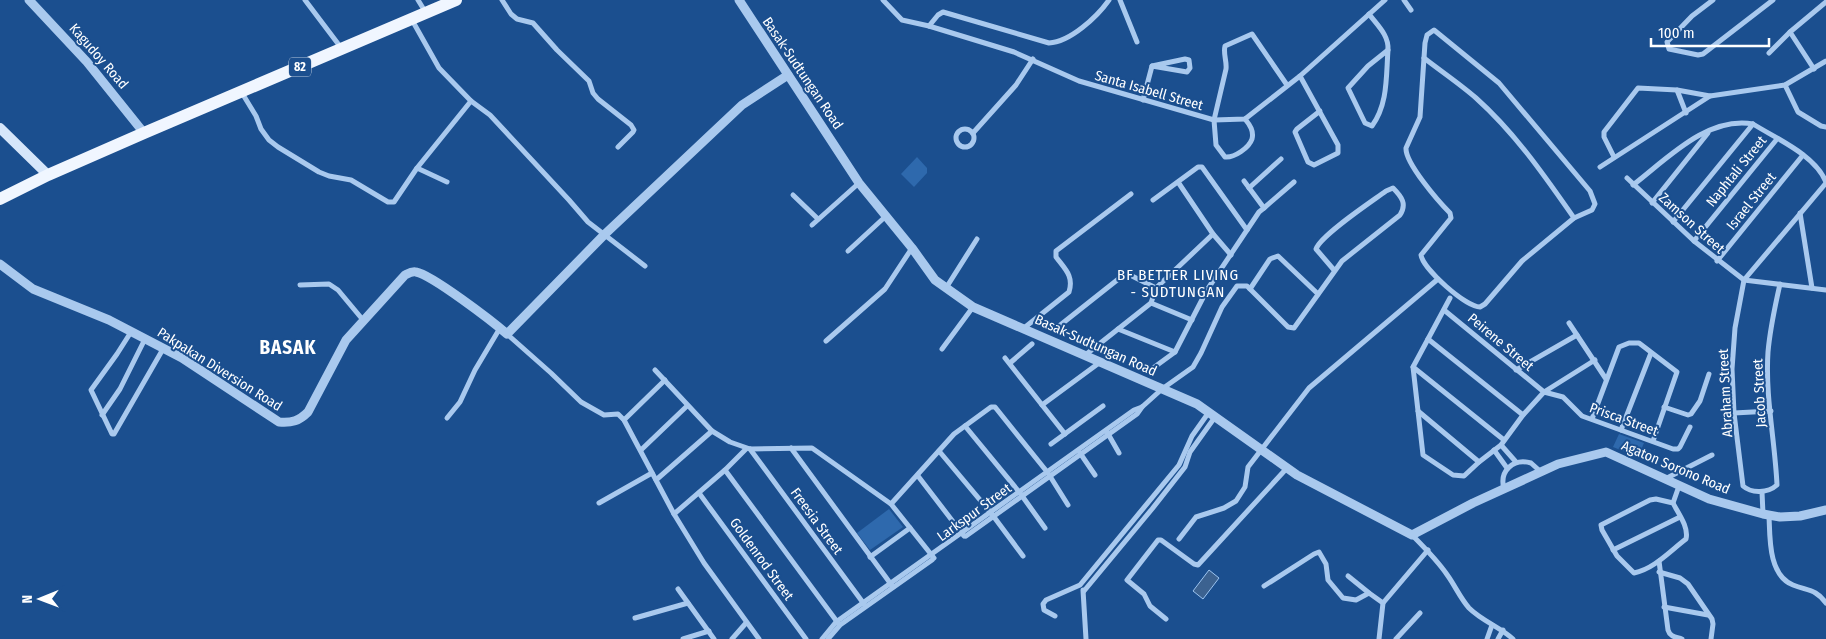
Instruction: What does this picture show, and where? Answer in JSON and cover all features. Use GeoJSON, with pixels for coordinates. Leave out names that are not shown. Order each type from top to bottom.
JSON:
{"type":"FeatureCollection","features":[{"type":"Feature","properties":{"kind":"main road","name":"82"},"geometry":{"type":"LineString","coordinates":[[0,199],[48,175],[144,133],[456,0]]}},
{"type":"Feature","properties":{"kind":"main road"},"geometry":{"type":"LineString","coordinates":[[0,128],[48,175]]}},
{"type":"Feature","properties":{"kind":"street","name":"Kagudoy Road"},"geometry":{"type":"LineString","coordinates":[[29,0],[87,62],[144,133]]}},
{"type":"Feature","properties":{"kind":"street"},"geometry":{"type":"LineString","coordinates":[[305,0],[342,49]]}},
{"type":"Feature","properties":{"kind":"street"},"geometry":{"type":"LineString","coordinates":[[418,0],[426,13]]}},
{"type":"Feature","properties":{"kind":"street"},"geometry":{"type":"LineString","coordinates":[[502,0],[511,14],[517,19],[533,23],[557,50],[589,80],[593,93],[598,100],[631,125],[634,130],[618,147]]}},
{"type":"Feature","properties":{"kind":"street","name":"Basak-Sudtungan Road"},"geometry":{"type":"LineString","coordinates":[[738,0],[859,182],[935,280],[974,307],[1197,404],[1308,481],[1412,535],[1428,550],[1447,574],[1468,607],[1492,625],[1503,630],[1513,639]]}},
{"type":"Feature","properties":{"kind":"street","name":"Santa Isabell Street"},"geometry":{"type":"LineString","coordinates":[[882,0],[902,20],[929,26],[1033,59],[1078,81],[1214,120],[1245,119]]}},
{"type":"Feature","properties":{"kind":"street"},"geometry":{"type":"LineString","coordinates":[[929,26],[943,12],[1049,43],[1056,42],[1074,33],[1101,11],[1108,0]]}},
{"type":"Feature","properties":{"kind":"street"},"geometry":{"type":"LineString","coordinates":[[1120,0],[1137,42]]}},
{"type":"Feature","properties":{"kind":"street"},"geometry":{"type":"LineString","coordinates":[[1288,85],[1254,35],[1249,34],[1225,46],[1226,69],[1214,120],[1216,144],[1225,157],[1230,158],[1241,151],[1252,140],[1250,126],[1245,119],[1300,76],[1385,0]]}},
{"type":"Feature","properties":{"kind":"street"},"geometry":{"type":"LineString","coordinates":[[1404,0],[1411,10]]}},
{"type":"Feature","properties":{"kind":"street"},"geometry":{"type":"LineString","coordinates":[[1712,0],[1692,16],[1667,42],[1669,49],[1698,55],[1703,54],[1773,0]]}},
{"type":"Feature","properties":{"kind":"street"},"geometry":{"type":"LineString","coordinates":[[1769,53],[1790,32],[1826,2]]}},
{"type":"Feature","properties":{"kind":"street"},"geometry":{"type":"LineString","coordinates":[[1369,14],[1384,33],[1388,43],[1388,50],[1384,102],[1380,115],[1372,126],[1369,126],[1348,88],[1368,66],[1388,50]]}},
{"type":"Feature","properties":{"kind":"street"},"geometry":{"type":"LineString","coordinates":[[412,19],[439,68],[471,101],[490,115],[588,222],[645,266]]}},
{"type":"Feature","properties":{"kind":"street"},"geometry":{"type":"LineString","coordinates":[[1434,30],[1499,83],[1590,190],[1595,204],[1592,210],[1574,218],[1522,261],[1485,304],[1480,307],[1471,304],[1438,279],[1424,264],[1421,254],[1450,221],[1450,213],[1422,179],[1406,153],[1406,148],[1420,117],[1424,58],[1427,35],[1434,30]]}},
{"type":"Feature","properties":{"kind":"street"},"geometry":{"type":"LineString","coordinates":[[1790,32],[1814,68]]}},
{"type":"Feature","properties":{"kind":"street"},"geometry":{"type":"LineString","coordinates":[[1424,58],[1476,98],[1499,121],[1533,158],[1574,218]]}},
{"type":"Feature","properties":{"kind":"street"},"geometry":{"type":"LineString","coordinates":[[973,133],[1016,85],[1033,59]]}},
{"type":"Feature","properties":{"kind":"street"},"geometry":{"type":"LineString","coordinates":[[1185,59],[1189,60],[1190,68],[1187,72],[1152,66],[1185,59]]}},
{"type":"Feature","properties":{"kind":"street"},"geometry":{"type":"LineString","coordinates":[[1614,157],[1604,137],[1604,132],[1638,88],[1677,90],[1710,96],[1785,85],[1826,61]]}},
{"type":"Feature","properties":{"kind":"street"},"geometry":{"type":"LineString","coordinates":[[1142,100],[1152,66]]}},
{"type":"Feature","properties":{"kind":"street"},"geometry":{"type":"LineString","coordinates":[[447,418],[460,402],[475,370],[503,331],[742,105],[788,75]]}},
{"type":"Feature","properties":{"kind":"street"},"geometry":{"type":"LineString","coordinates":[[1300,76],[1320,111],[1339,149],[1338,153],[1314,165],[1308,162],[1295,132],[1296,129],[1320,111]]}},
{"type":"Feature","properties":{"kind":"street"},"geometry":{"type":"LineString","coordinates":[[1785,85],[1798,112],[1826,127]]}},
{"type":"Feature","properties":{"kind":"street"},"geometry":{"type":"LineString","coordinates":[[1677,90],[1686,113]]}},
{"type":"Feature","properties":{"kind":"street"},"geometry":{"type":"LineString","coordinates":[[242,92],[261,129],[269,140],[278,147],[319,172],[352,180],[388,202],[394,202],[417,168],[471,101]]}},
{"type":"Feature","properties":{"kind":"street"},"geometry":{"type":"LineString","coordinates":[[1600,166],[1710,96]]}},
{"type":"Feature","properties":{"kind":"street"},"geometry":{"type":"LineString","coordinates":[[1633,185],[1683,147],[1710,130],[1744,122],[1753,124],[1814,163],[1822,173],[1826,183],[1744,280]]}},
{"type":"Feature","properties":{"kind":"street"},"geometry":{"type":"LineString","coordinates":[[1673,222],[1753,124]]}},
{"type":"Feature","properties":{"kind":"street"},"geometry":{"type":"LineString","coordinates":[[1652,203],[1710,130]]}},
{"type":"Feature","properties":{"kind":"street","name":"Naphtali Street"},"geometry":{"type":"LineString","coordinates":[[1694,241],[1777,139]]}},
{"type":"Feature","properties":{"kind":"street","name":"Israel Street"},"geometry":{"type":"LineString","coordinates":[[1717,261],[1803,155]]}},
{"type":"Feature","properties":{"kind":"street"},"geometry":{"type":"LineString","coordinates":[[1249,188],[1281,159]]}},
{"type":"Feature","properties":{"kind":"street"},"geometry":{"type":"LineString","coordinates":[[1154,200],[1198,167],[1202,167],[1247,230]]}},
{"type":"Feature","properties":{"kind":"street"},"geometry":{"type":"LineString","coordinates":[[417,168],[447,182]]}},
{"type":"Feature","properties":{"kind":"street","name":"Zamson Street"},"geometry":{"type":"LineString","coordinates":[[1627,178],[1694,241],[1717,261],[1744,280]]}},
{"type":"Feature","properties":{"kind":"street"},"geometry":{"type":"LineString","coordinates":[[1244,181],[1264,208]]}},
{"type":"Feature","properties":{"kind":"street"},"geometry":{"type":"LineString","coordinates":[[812,225],[859,182]]}},
{"type":"Feature","properties":{"kind":"street"},"geometry":{"type":"LineString","coordinates":[[1178,182],[1213,234],[1231,255]]}},
{"type":"Feature","properties":{"kind":"street"},"geometry":{"type":"LineString","coordinates":[[1149,372],[1175,352],[1207,290],[1247,230],[1264,208],[1294,182]]}},
{"type":"Feature","properties":{"kind":"street"},"geometry":{"type":"LineString","coordinates":[[1318,294],[1278,256],[1270,259],[1250,289],[1288,327],[1294,328],[1342,261],[1400,215],[1404,205],[1400,195],[1394,188],[1386,191],[1334,230],[1317,246],[1316,249],[1334,270]]}},
{"type":"Feature","properties":{"kind":"street"},"geometry":{"type":"LineString","coordinates":[[1024,328],[1069,292],[1072,284],[1071,276],[1056,257],[1056,251],[1132,194]]}},
{"type":"Feature","properties":{"kind":"street"},"geometry":{"type":"LineString","coordinates":[[793,195],[818,220]]}},
{"type":"Feature","properties":{"kind":"street"},"geometry":{"type":"LineString","coordinates":[[1800,213],[1812,288]]}},
{"type":"Feature","properties":{"kind":"street"},"geometry":{"type":"LineString","coordinates":[[848,251],[886,216]]}},
{"type":"Feature","properties":{"kind":"street"},"geometry":{"type":"LineString","coordinates":[[1084,356],[1151,303],[1156,288],[1213,234]]}},
{"type":"Feature","properties":{"kind":"street"},"geometry":{"type":"LineString","coordinates":[[946,288],[977,239]]}},
{"type":"Feature","properties":{"kind":"street"},"geometry":{"type":"LineString","coordinates":[[826,341],[885,289],[912,248]]}},
{"type":"Feature","properties":{"kind":"street","name":"Pakpakan Diversion Road"},"geometry":{"type":"LineString","coordinates":[[0,264],[33,289],[109,320],[182,358],[279,422],[290,422],[302,418],[308,412],[346,340],[406,275],[410,272],[416,272],[441,286],[503,331],[581,402],[604,415],[618,414],[624,420]]}},
{"type":"Feature","properties":{"kind":"street"},"geometry":{"type":"LineString","coordinates":[[1054,330],[1126,273],[1156,288]]}},
{"type":"Feature","properties":{"kind":"street"},"geometry":{"type":"LineString","coordinates":[[1179,539],[1196,517],[1224,508],[1236,501],[1245,487],[1248,467],[1309,388],[1438,279]]}},
{"type":"Feature","properties":{"kind":"street"},"geometry":{"type":"LineString","coordinates":[[1744,280],[1826,290]]}},
{"type":"Feature","properties":{"kind":"street","name":"Abraham Street"},"geometry":{"type":"LineString","coordinates":[[1744,280],[1733,348],[1734,413],[1743,486],[1749,490],[1762,492]]}},
{"type":"Feature","properties":{"kind":"street"},"geometry":{"type":"LineString","coordinates":[[300,285],[329,284],[338,290],[363,320]]}},
{"type":"Feature","properties":{"kind":"street","name":"Jacob Street"},"geometry":{"type":"LineString","coordinates":[[1762,492],[1775,488],[1777,484],[1768,353],[1780,284]]}},
{"type":"Feature","properties":{"kind":"street","name":"Larkspur Street"},"geometry":{"type":"LineString","coordinates":[[822,639],[838,624],[864,605],[1108,432],[1137,414],[1162,389],[1192,366],[1201,353],[1222,307],[1232,291],[1237,286],[1247,286],[1250,289]]}},
{"type":"Feature","properties":{"kind":"street"},"geometry":{"type":"LineString","coordinates":[[1450,298],[1413,367],[1422,450],[1425,457],[1453,475],[1458,477],[1464,476],[1502,442],[1544,392],[1595,360]]}},
{"type":"Feature","properties":{"kind":"street"},"geometry":{"type":"LineString","coordinates":[[1151,303],[1192,320]]}},
{"type":"Feature","properties":{"kind":"street"},"geometry":{"type":"LineString","coordinates":[[942,349],[974,307]]}},
{"type":"Feature","properties":{"kind":"street","name":"Peirene Street"},"geometry":{"type":"LineString","coordinates":[[1444,310],[1544,392]]}},
{"type":"Feature","properties":{"kind":"street"},"geometry":{"type":"LineString","coordinates":[[1569,323],[1606,379]]}},
{"type":"Feature","properties":{"kind":"street"},"geometry":{"type":"LineString","coordinates":[[1118,329],[1175,352]]}},
{"type":"Feature","properties":{"kind":"street"},"geometry":{"type":"LineString","coordinates":[[131,332],[118,354],[92,387],[91,392],[112,434],[114,434],[163,349]]}},
{"type":"Feature","properties":{"kind":"street"},"geometry":{"type":"LineString","coordinates":[[1516,370],[1577,335]]}},
{"type":"Feature","properties":{"kind":"street"},"geometry":{"type":"LineString","coordinates":[[102,415],[120,389],[145,339]]}},
{"type":"Feature","properties":{"kind":"street"},"geometry":{"type":"LineString","coordinates":[[1428,339],[1523,415]]}},
{"type":"Feature","properties":{"kind":"street"},"geometry":{"type":"LineString","coordinates":[[1592,419],[1619,347],[1629,343],[1640,343],[1677,372],[1653,441]]}},
{"type":"Feature","properties":{"kind":"street"},"geometry":{"type":"LineString","coordinates":[[1010,363],[1032,344]]}},
{"type":"Feature","properties":{"kind":"street"},"geometry":{"type":"LineString","coordinates":[[1621,430],[1651,353]]}},
{"type":"Feature","properties":{"kind":"street"},"geometry":{"type":"LineString","coordinates":[[1005,358],[1065,434]]}},
{"type":"Feature","properties":{"kind":"street"},"geometry":{"type":"LineString","coordinates":[[1042,405],[1099,362]]}},
{"type":"Feature","properties":{"kind":"street"},"geometry":{"type":"LineString","coordinates":[[1413,367],[1502,442],[1516,462]]}},
{"type":"Feature","properties":{"kind":"street"},"geometry":{"type":"LineString","coordinates":[[654,370],[712,431],[730,442],[748,449],[812,448],[891,504],[933,556]]}},
{"type":"Feature","properties":{"kind":"street"},"geometry":{"type":"LineString","coordinates":[[1664,407],[1688,415],[1691,414],[1700,401],[1709,374]]}},
{"type":"Feature","properties":{"kind":"street"},"geometry":{"type":"LineString","coordinates":[[665,380],[624,420],[674,514],[704,563],[759,639]]}},
{"type":"Feature","properties":{"kind":"street","name":"Prisca Street"},"geometry":{"type":"LineString","coordinates":[[1544,392],[1563,397],[1582,416],[1678,450],[1690,427]]}},
{"type":"Feature","properties":{"kind":"street"},"geometry":{"type":"LineString","coordinates":[[640,450],[687,406]]}},
{"type":"Feature","properties":{"kind":"street"},"geometry":{"type":"LineString","coordinates":[[1051,444],[1103,406]]}},
{"type":"Feature","properties":{"kind":"street"},"geometry":{"type":"LineString","coordinates":[[891,504],[954,434],[991,407],[995,407],[1049,475],[1068,505]]}},
{"type":"Feature","properties":{"kind":"street"},"geometry":{"type":"LineString","coordinates":[[1418,411],[1479,462]]}},
{"type":"Feature","properties":{"kind":"street"},"geometry":{"type":"LineString","coordinates":[[1734,413],[1771,411]]}},
{"type":"Feature","properties":{"kind":"street"},"geometry":{"type":"LineString","coordinates":[[1056,616],[1044,610],[1043,604],[1046,600],[1080,585],[1150,507],[1185,467],[1192,436],[1212,414]]}},
{"type":"Feature","properties":{"kind":"street"},"geometry":{"type":"LineString","coordinates":[[965,426],[1045,528]]}},
{"type":"Feature","properties":{"kind":"street"},"geometry":{"type":"LineString","coordinates":[[656,480],[712,431]]}},
{"type":"Feature","properties":{"kind":"street"},"geometry":{"type":"LineString","coordinates":[[1108,432],[1119,453]]}},
{"type":"Feature","properties":{"kind":"street"},"geometry":{"type":"LineString","coordinates":[[791,448],[892,586]]}},
{"type":"Feature","properties":{"kind":"street"},"geometry":{"type":"LineString","coordinates":[[674,514],[748,449]]}},
{"type":"Feature","properties":{"kind":"street","name":"Freesia Street"},"geometry":{"type":"LineString","coordinates":[[748,449],[864,605]]}},
{"type":"Feature","properties":{"kind":"street"},"geometry":{"type":"LineString","coordinates":[[1494,450],[1507,468]]}},
{"type":"Feature","properties":{"kind":"street"},"geometry":{"type":"LineString","coordinates":[[939,451],[993,515],[1023,556]]}},
{"type":"Feature","properties":{"kind":"street","name":"Agaton Sorono Road"},"geometry":{"type":"LineString","coordinates":[[1412,535],[1465,506],[1558,464],[1606,452],[1709,499],[1766,515],[1800,516],[1826,510]]}},
{"type":"Feature","properties":{"kind":"street"},"geometry":{"type":"LineString","coordinates":[[1080,453],[1095,475]]}},
{"type":"Feature","properties":{"kind":"street"},"geometry":{"type":"LineString","coordinates":[[1664,479],[1712,455]]}},
{"type":"Feature","properties":{"kind":"street"},"geometry":{"type":"LineString","coordinates":[[1504,490],[1503,475],[1507,468],[1516,462],[1531,463],[1541,472]]}},
{"type":"Feature","properties":{"kind":"street"},"geometry":{"type":"LineString","coordinates":[[1166,619],[1150,606],[1144,594],[1127,580],[1158,540],[1194,564],[1198,564],[1287,468]]}},
{"type":"Feature","properties":{"kind":"street"},"geometry":{"type":"LineString","coordinates":[[724,470],[838,624]]}},
{"type":"Feature","properties":{"kind":"street"},"geometry":{"type":"LineString","coordinates":[[599,503],[652,473]]}},
{"type":"Feature","properties":{"kind":"street"},"geometry":{"type":"LineString","coordinates":[[918,476],[964,535]]}},
{"type":"Feature","properties":{"kind":"street"},"geometry":{"type":"LineString","coordinates":[[1673,503],[1656,498],[1601,525],[1602,530],[1618,556],[1634,573],[1659,561],[1686,539],[1687,534],[1673,503],[1679,486]]}},
{"type":"Feature","properties":{"kind":"street"},"geometry":{"type":"LineString","coordinates":[[1762,492],[1770,547],[1774,562],[1781,576],[1792,585],[1820,594],[1826,603]]}},
{"type":"Feature","properties":{"kind":"street","name":"Goldenrod Street"},"geometry":{"type":"LineString","coordinates":[[699,493],[806,639]]}},
{"type":"Feature","properties":{"kind":"street"},"geometry":{"type":"LineString","coordinates":[[1084,591],[1150,507]]}},
{"type":"Feature","properties":{"kind":"street"},"geometry":{"type":"LineString","coordinates":[[1614,550],[1680,517]]}},
{"type":"Feature","properties":{"kind":"street"},"geometry":{"type":"LineString","coordinates":[[870,556],[910,528]]}},
{"type":"Feature","properties":{"kind":"street"},"geometry":{"type":"LineString","coordinates":[[1379,639],[1382,603],[1428,550]]}},
{"type":"Feature","properties":{"kind":"street"},"geometry":{"type":"LineString","coordinates":[[1264,586],[1319,552],[1326,564],[1328,580],[1343,598],[1356,600],[1369,594]]}},
{"type":"Feature","properties":{"kind":"street"},"geometry":{"type":"LineString","coordinates":[[1659,561],[1669,634],[1682,639]]}},
{"type":"Feature","properties":{"kind":"street"},"geometry":{"type":"LineString","coordinates":[[1659,572],[1680,578],[1688,584],[1713,624],[1711,639]]}},
{"type":"Feature","properties":{"kind":"street"},"geometry":{"type":"LineString","coordinates":[[1348,576],[1382,603]]}},
{"type":"Feature","properties":{"kind":"street"},"geometry":{"type":"LineString","coordinates":[[1080,585],[1084,591],[1086,639]]}},
{"type":"Feature","properties":{"kind":"street"},"geometry":{"type":"LineString","coordinates":[[678,589],[714,639]]}},
{"type":"Feature","properties":{"kind":"street"},"geometry":{"type":"LineString","coordinates":[[635,618],[688,603]]}},
{"type":"Feature","properties":{"kind":"street"},"geometry":{"type":"LineString","coordinates":[[1664,607],[1708,615]]}},
{"type":"Feature","properties":{"kind":"street"},"geometry":{"type":"LineString","coordinates":[[1396,639],[1420,613]]}},
{"type":"Feature","properties":{"kind":"street"},"geometry":{"type":"LineString","coordinates":[[732,639],[746,622]]}},
{"type":"Feature","properties":{"kind":"street","name":"Larkspur Street"},"geometry":{"type":"LineString","coordinates":[[828,639],[838,624]]}},
{"type":"Feature","properties":{"kind":"street"},"geometry":{"type":"LineString","coordinates":[[1487,639],[1492,625]]}},
{"type":"Feature","properties":{"kind":"street"},"geometry":{"type":"LineString","coordinates":[[1498,639],[1503,630]]}},
{"type":"Feature","properties":{"kind":"street"},"geometry":{"type":"LineString","coordinates":[[683,639],[709,631]]}},
{"type":"Feature","properties":{"kind":"shaded area"},"geometry":{"type":"Polygon","coordinates":[[[917,157],[927,168],[927,173],[914,187],[901,174],[917,157]]]}},
{"type":"Feature","properties":{"kind":"shaded area"},"geometry":{"type":"Polygon","coordinates":[[[1619,434],[1644,443],[1638,457],[1613,447],[1619,434]]]}},
{"type":"Feature","properties":{"kind":"shaded area"},"geometry":{"type":"Polygon","coordinates":[[[889,509],[903,527],[870,550],[857,533],[889,509]]]}},
{"type":"Feature","properties":{"kind":"shaded area"},"geometry":{"type":"Polygon","coordinates":[[[1209,570],[1219,578],[1203,599],[1193,591],[1209,570]]]}},
{"type":"Feature","properties":{"kind":"district","name":"BF BETTER LIVING - SUDTUNGAN"},"geometry":{"type":"Point","coordinates":[1178,284]}},
{"type":"Feature","properties":{"kind":"district","name":"BASAK"},"geometry":{"type":"Point","coordinates":[288,347]}}]}
